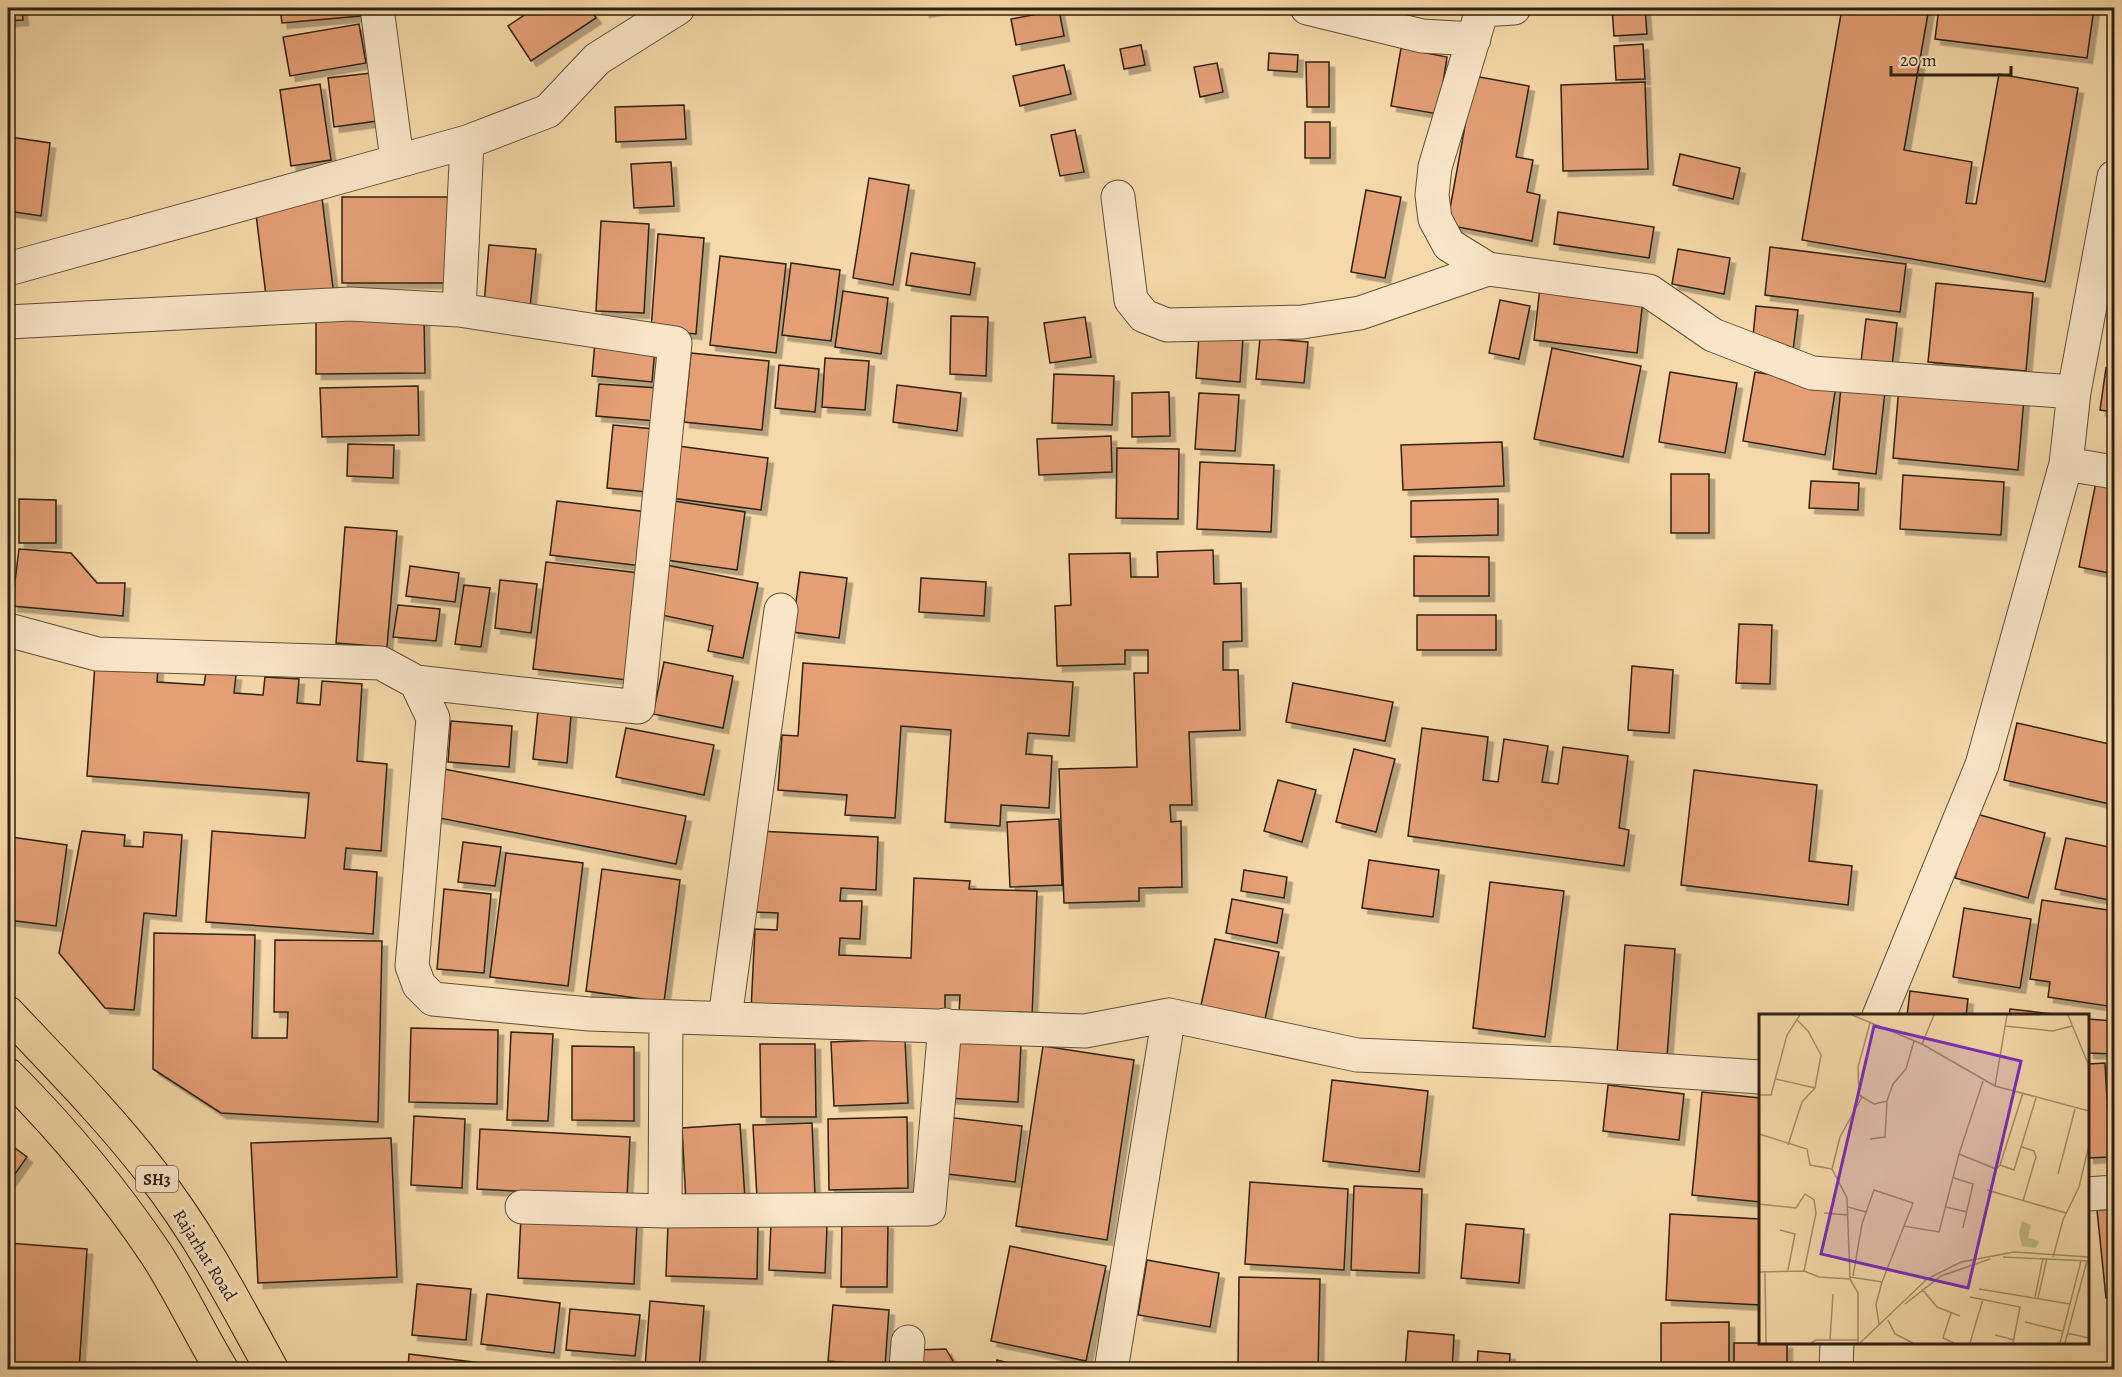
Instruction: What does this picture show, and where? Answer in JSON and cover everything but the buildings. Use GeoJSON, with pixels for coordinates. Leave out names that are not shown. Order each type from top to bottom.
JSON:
{"type":"FeatureCollection","features":[{"type":"Feature","properties":{"kind":"main road","name":"Rajarhat Road"},"geometry":{"type":"LineString","coordinates":[[8,1013],[102,1111],[152,1173],[211,1259],[272,1370]]}},
{"type":"Feature","properties":{"kind":"main road","name":"SH3"},"geometry":{"type":"LineString","coordinates":[[8,1075],[70,1143],[156,1255],[222,1370]]}},
{"type":"Feature","properties":{"kind":"street"},"geometry":{"type":"LineString","coordinates":[[377,8],[397,160]]}},
{"type":"Feature","properties":{"kind":"street"},"geometry":{"type":"LineString","coordinates":[[8,269],[467,141],[548,111],[597,60],[678,8]]}},
{"type":"Feature","properties":{"kind":"street"},"geometry":{"type":"LineString","coordinates":[[1307,8],[1422,36],[1473,39]]}},
{"type":"Feature","properties":{"kind":"street"},"geometry":{"type":"LineString","coordinates":[[1514,8],[1482,10],[1435,167],[1432,195],[1435,219],[1449,245],[1488,269],[1649,291],[1713,335],[1812,373],[2074,392]]}},
{"type":"Feature","properties":{"kind":"street"},"geometry":{"type":"LineString","coordinates":[[459,310],[467,141]]}},
{"type":"Feature","properties":{"kind":"street"},"geometry":{"type":"LineString","coordinates":[[1880,1014],[1982,765],[2066,464],[2074,392],[2115,177]]}},
{"type":"Feature","properties":{"kind":"street"},"geometry":{"type":"LineString","coordinates":[[1118,197],[1131,300],[1144,316],[1167,325],[1302,322],[1360,313],[1488,269]]}},
{"type":"Feature","properties":{"kind":"street"},"geometry":{"type":"LineString","coordinates":[[8,322],[350,304],[459,310],[675,343],[638,707],[416,682],[381,663],[97,654],[8,630]]}},
{"type":"Feature","properties":{"kind":"street"},"geometry":{"type":"LineString","coordinates":[[2066,464],[2115,472]]}},
{"type":"Feature","properties":{"kind":"street"},"geometry":{"type":"LineString","coordinates":[[725,1018],[781,610]]}},
{"type":"Feature","properties":{"kind":"street"},"geometry":{"type":"LineString","coordinates":[[416,682],[433,718],[412,966],[418,985],[433,999],[589,1014],[1085,1031],[1169,1015],[1357,1055],[1567,1064],[1759,1077]]}},
{"type":"Feature","properties":{"kind":"street"},"geometry":{"type":"LineString","coordinates":[[1111,1370],[1169,1015]]}},
{"type":"Feature","properties":{"kind":"street"},"geometry":{"type":"LineString","coordinates":[[665,1211],[666,1017]]}},
{"type":"Feature","properties":{"kind":"street"},"geometry":{"type":"LineString","coordinates":[[522,1207],[665,1211],[929,1209],[945,1025]]}},
{"type":"Feature","properties":{"kind":"street"},"geometry":{"type":"LineString","coordinates":[[2089,1194],[2115,1192]]}},
{"type":"Feature","properties":{"kind":"street"},"geometry":{"type":"LineString","coordinates":[[1836,1370],[1837,1344]]}}]}
